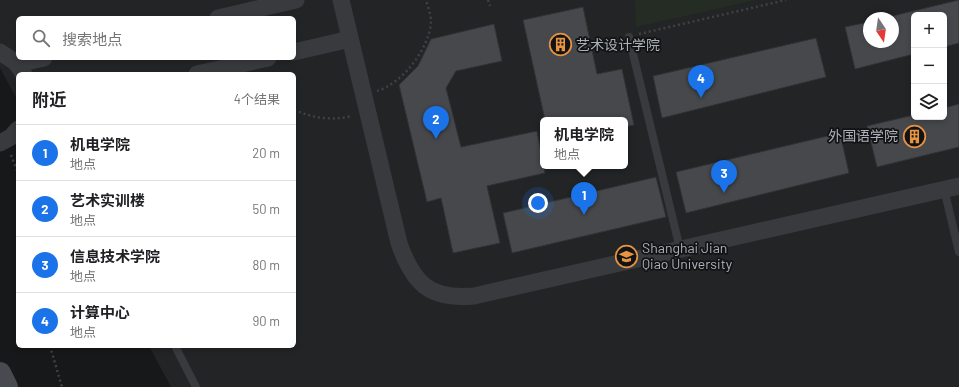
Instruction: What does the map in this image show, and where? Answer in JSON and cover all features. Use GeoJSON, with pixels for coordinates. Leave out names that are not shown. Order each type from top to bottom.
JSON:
{"type":"FeatureCollection","features":[{"type":"Feature","properties":{"kind":"main road"},"geometry":{"type":"LineString","coordinates":[[0,373],[7,387]]}},
{"type":"Feature","properties":{"kind":"street"},"geometry":{"type":"LineString","coordinates":[[227,16],[296,0]]}},
{"type":"Feature","properties":{"kind":"street"},"geometry":{"type":"LineString","coordinates":[[341,0],[399,243],[406,262],[415,276],[432,290],[443,296],[456,298],[474,296],[952,188]]}},
{"type":"Feature","properties":{"kind":"street"},"geometry":{"type":"LineString","coordinates":[[296,52],[350,39]]}},
{"type":"Feature","properties":{"kind":"street"},"geometry":{"type":"LineString","coordinates":[[0,52],[20,69],[40,60]]}},
{"type":"Feature","properties":{"kind":"street"},"geometry":{"type":"LineString","coordinates":[[206,72],[259,60]]}},
{"type":"Feature","properties":{"kind":"street"},"geometry":{"type":"LineString","coordinates":[[5,147],[16,131]]}},
{"type":"Feature","properties":{"kind":"lane"},"geometry":{"type":"LineString","coordinates":[[629,37],[680,249]]}},
{"type":"Feature","properties":{"kind":"lane"},"geometry":{"type":"LineString","coordinates":[[952,188],[959,252]]}},
{"type":"Feature","properties":{"kind":"lane"},"geometry":{"type":"LineString","coordinates":[[176,348],[196,387]]}},
{"type":"Feature","properties":{"kind":"path"},"geometry":{"type":"LineString","coordinates":[[364,96],[390,85],[407,71],[417,57],[428,34],[431,20],[426,0]]}},
{"type":"Feature","properties":{"kind":"path"},"geometry":{"type":"LineString","coordinates":[[488,0],[490,6]]}},
{"type":"Feature","properties":{"kind":"path"},"geometry":{"type":"LineString","coordinates":[[629,37],[786,0]]}},
{"type":"Feature","properties":{"kind":"path"},"geometry":{"type":"LineString","coordinates":[[296,111],[314,118],[328,119],[352,116]]}},
{"type":"Feature","properties":{"kind":"path"},"geometry":{"type":"LineString","coordinates":[[5,147],[16,169]]}},
{"type":"Feature","properties":{"kind":"path"},"geometry":{"type":"LineString","coordinates":[[51,348],[62,387]]}},
{"type":"Feature","properties":{"kind":"shaded area","name":"Shanghai Jian Qiao University"},"geometry":{"type":"Polygon","coordinates":[[[0,0],[959,0],[959,387],[171,387],[150,348],[296,348],[296,72],[16,72],[16,97],[0,68],[0,0]]]}},
{"type":"Feature","properties":{"kind":"shaded area"},"geometry":{"type":"Polygon","coordinates":[[[635,0],[756,0],[636,27],[635,0]]]}},
{"type":"Feature","properties":{"kind":"building"},"geometry":{"type":"Polygon","coordinates":[[[959,0],[959,43],[947,46],[947,12],[911,12],[911,55],[855,69],[845,27],[863,23],[863,48],[899,48],[899,14],[959,0]]]}},
{"type":"Feature","properties":{"kind":"building","name":"艺术设计学院"},"geometry":{"type":"Polygon","coordinates":[[[583,7],[597,74],[622,69],[634,125],[628,126],[628,117],[544,117],[523,20],[583,7]]]}},
{"type":"Feature","properties":{"kind":"building"},"geometry":{"type":"Polygon","coordinates":[[[494,24],[502,61],[456,71],[446,88],[461,147],[537,131],[540,147],[540,169],[544,169],[545,173],[487,186],[500,243],[453,253],[441,198],[427,202],[399,85],[418,66],[431,39],[494,24]]]}},
{"type":"Feature","properties":{"kind":"building"},"geometry":{"type":"Polygon","coordinates":[[[816,38],[826,77],[662,118],[653,76],[816,38]]]}},
{"type":"Feature","properties":{"kind":"building","name":"外国语学院"},"geometry":{"type":"Polygon","coordinates":[[[959,104],[959,147],[877,167],[867,126],[911,116],[911,120],[947,120],[947,107],[959,104]]]}},
{"type":"Feature","properties":{"kind":"building"},"geometry":{"type":"Polygon","coordinates":[[[840,133],[849,173],[686,213],[676,172],[840,133]]]}},
{"type":"Feature","properties":{"kind":"building"},"geometry":{"type":"Polygon","coordinates":[[[656,177],[666,217],[512,253],[503,213],[656,177]]]}},
{"type":"Feature","properties":{"kind":"place","name":"艺术设计学院"},"geometry":{"type":"Point","coordinates":[560,45]}},
{"type":"Feature","properties":{"kind":"place","name":"计算中心"},"geometry":{"type":"Point","coordinates":[701,98]}},
{"type":"Feature","properties":{"kind":"place","name":"外国语学院"},"geometry":{"type":"Point","coordinates":[914,136]}},
{"type":"Feature","properties":{"kind":"place","name":"艺术实训楼"},"geometry":{"type":"Point","coordinates":[436,139]}},
{"type":"Feature","properties":{"kind":"place","name":"信息技术学院"},"geometry":{"type":"Point","coordinates":[724,193]}},
{"type":"Feature","properties":{"kind":"place","name":"机电学院"},"geometry":{"type":"Point","coordinates":[584,215]}},
{"type":"Feature","properties":{"kind":"place","name":"Shanghai Jian Qiao University"},"geometry":{"type":"Point","coordinates":[626,256]}}]}
